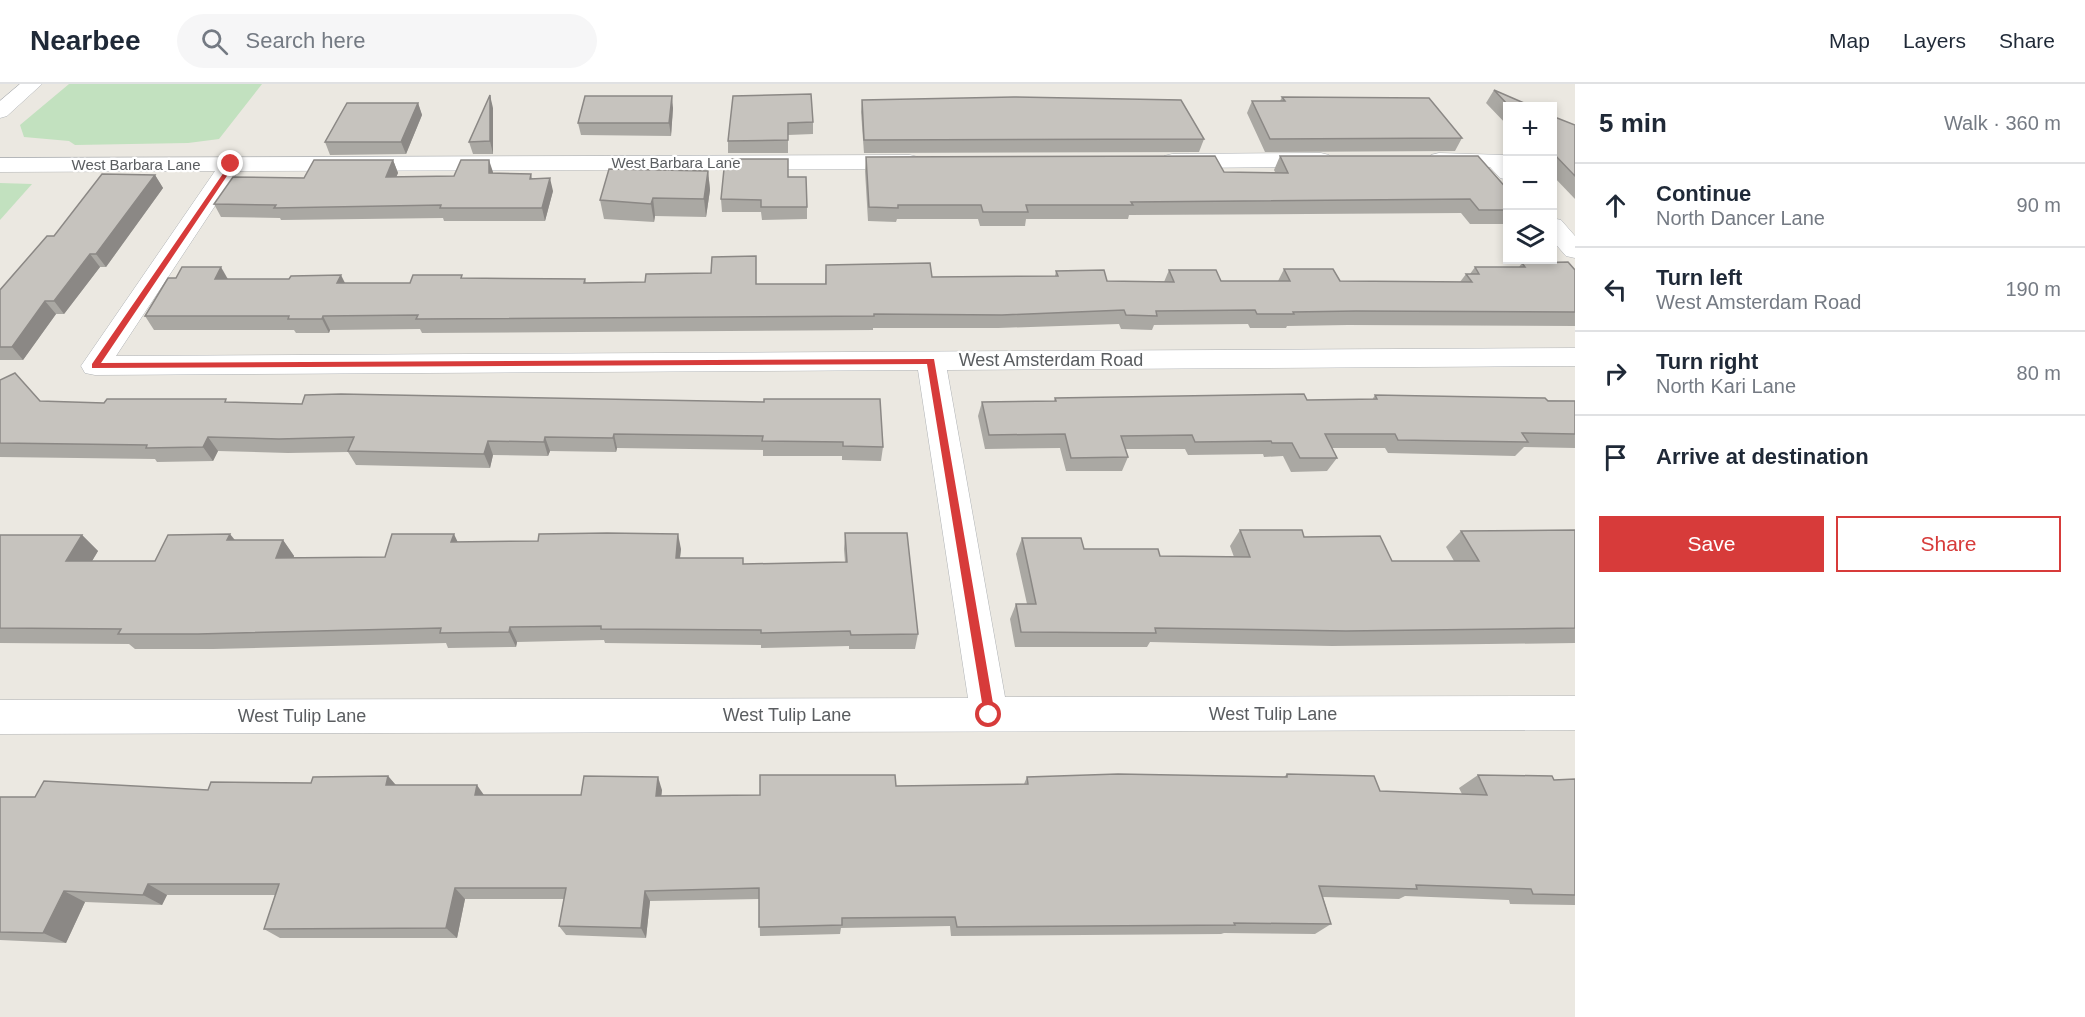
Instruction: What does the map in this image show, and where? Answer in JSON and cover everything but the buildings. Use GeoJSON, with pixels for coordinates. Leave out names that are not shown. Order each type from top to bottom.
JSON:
{"type":"FeatureCollection","features":[{"type":"Feature","properties":{"kind":"street"},"geometry":{"type":"LineString","coordinates":[[0,112],[32,84]]}},
{"type":"Feature","properties":{"kind":"street"},"geometry":{"type":"LineString","coordinates":[[1150,161],[1341,160]]}},
{"type":"Feature","properties":{"kind":"street"},"geometry":{"type":"LineString","coordinates":[[1412,160],[1502,167]]}},
{"type":"Feature","properties":{"kind":"street","name":"West Barbara Lane"},"geometry":{"type":"LineString","coordinates":[[0,165],[935,162]]}},
{"type":"Feature","properties":{"kind":"street","name":"West Amsterdam Road"},"geometry":{"type":"LineString","coordinates":[[231,164],[95,366],[1575,357]]}},
{"type":"Feature","properties":{"kind":"street"},"geometry":{"type":"LineString","coordinates":[[1557,231],[1575,251]]}},
{"type":"Feature","properties":{"kind":"street"},"geometry":{"type":"LineString","coordinates":[[931,361],[989,715]]}},
{"type":"Feature","properties":{"kind":"street","name":"West Tulip Lane"},"geometry":{"type":"LineString","coordinates":[[0,717],[1575,713]]}},
{"type":"Feature","properties":{"kind":"green space"},"geometry":{"type":"Polygon","coordinates":[[[69,84],[262,84],[219,139],[188,143],[75,145],[69,141],[24,137],[20,125],[69,84]]]}},
{"type":"Feature","properties":{"kind":"green space"},"geometry":{"type":"Polygon","coordinates":[[[0,183],[32,184],[0,220],[0,183]]]}},
{"type":"Feature","properties":{"kind":"route"},"geometry":{"type":"LineString","coordinates":[[231,164],[95,366],[931,361],[989,715]]}}]}
